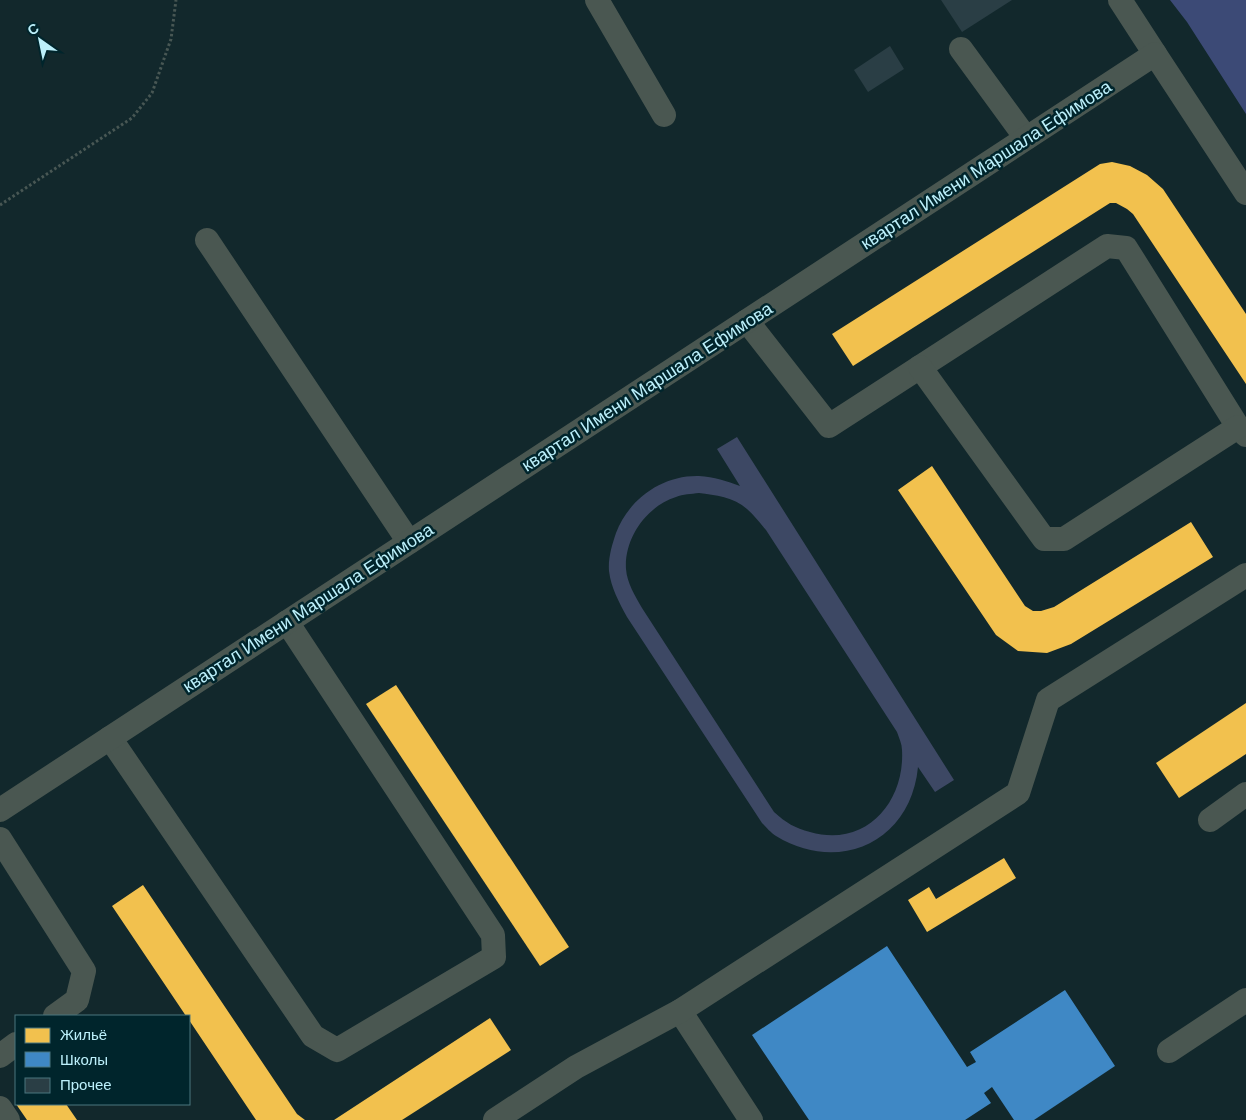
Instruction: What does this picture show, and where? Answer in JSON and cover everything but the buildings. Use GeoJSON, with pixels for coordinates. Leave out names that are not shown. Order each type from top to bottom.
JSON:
{"type":"FeatureCollection","features":[{"type":"Feature","properties":{"kind":"street"},"geometry":{"type":"LineString","coordinates":[[597,0],[664,115]]}},
{"type":"Feature","properties":{"kind":"street"},"geometry":{"type":"LineString","coordinates":[[1120,0],[1246,193]]}},
{"type":"Feature","properties":{"kind":"street"},"geometry":{"type":"LineString","coordinates":[[960,49],[1026,138]]}},
{"type":"Feature","properties":{"kind":"street","name":"квартал Имени Маршала Ефимова"},"geometry":{"type":"LineString","coordinates":[[0,810],[1155,54]]}},
{"type":"Feature","properties":{"kind":"street"},"geometry":{"type":"LineString","coordinates":[[206,240],[409,542]]}},
{"type":"Feature","properties":{"kind":"street"},"geometry":{"type":"LineString","coordinates":[[747,321],[829,426],[1106,246],[1126,248],[1242,431],[1064,539],[1044,539],[920,367]]}},
{"type":"Feature","properties":{"kind":"street"},"geometry":{"type":"LineString","coordinates":[[495,1120],[576,1067],[680,1011],[1018,793],[1048,700],[1246,575]]}},
{"type":"Feature","properties":{"kind":"street"},"geometry":{"type":"LineString","coordinates":[[110,738],[313,1036],[337,1050],[494,957],[494,935],[287,622]]}},
{"type":"Feature","properties":{"kind":"street"},"geometry":{"type":"LineString","coordinates":[[1210,820],[1246,794]]}},
{"type":"Feature","properties":{"kind":"street"},"geometry":{"type":"LineString","coordinates":[[0,840],[84,971],[77,1000],[56,1015]]}},
{"type":"Feature","properties":{"kind":"street"},"geometry":{"type":"LineString","coordinates":[[1169,1051],[1246,1000]]}},
{"type":"Feature","properties":{"kind":"street"},"geometry":{"type":"LineString","coordinates":[[680,1011],[751,1120]]}},
{"type":"Feature","properties":{"kind":"street"},"geometry":{"type":"LineString","coordinates":[[0,1056],[15,1045]]}},
{"type":"Feature","properties":{"kind":"street"},"geometry":{"type":"LineString","coordinates":[[0,1108],[8,1120]]}},
{"type":"Feature","properties":{"kind":"path"},"geometry":{"type":"LineString","coordinates":[[0,204],[132,118],[152,93],[171,39],[176,0]]}},
{"type":"Feature","properties":{"kind":"shaded area"},"geometry":{"type":"Polygon","coordinates":[[[1170,0],[1246,0],[1246,114],[1187,22],[1170,0]]]}},
{"type":"Feature","properties":{"kind":"shaded area"},"geometry":{"type":"Polygon","coordinates":[[[737,437],[954,780],[935,792],[918,767],[913,793],[902,814],[887,832],[868,844],[847,851],[824,852],[800,847],[776,836],[762,823],[627,617],[613,589],[609,566],[616,533],[629,510],[648,491],[672,480],[699,476],[710,477],[740,486],[717,449],[737,437]],[[699,493],[679,496],[665,501],[639,525],[633,535],[626,557],[626,569],[632,589],[642,608],[774,812],[791,825],[810,832],[830,835],[848,833],[864,827],[878,817],[889,803],[897,787],[901,769],[902,750],[897,732],[766,530],[742,505],[724,497],[699,493]]]}}]}
